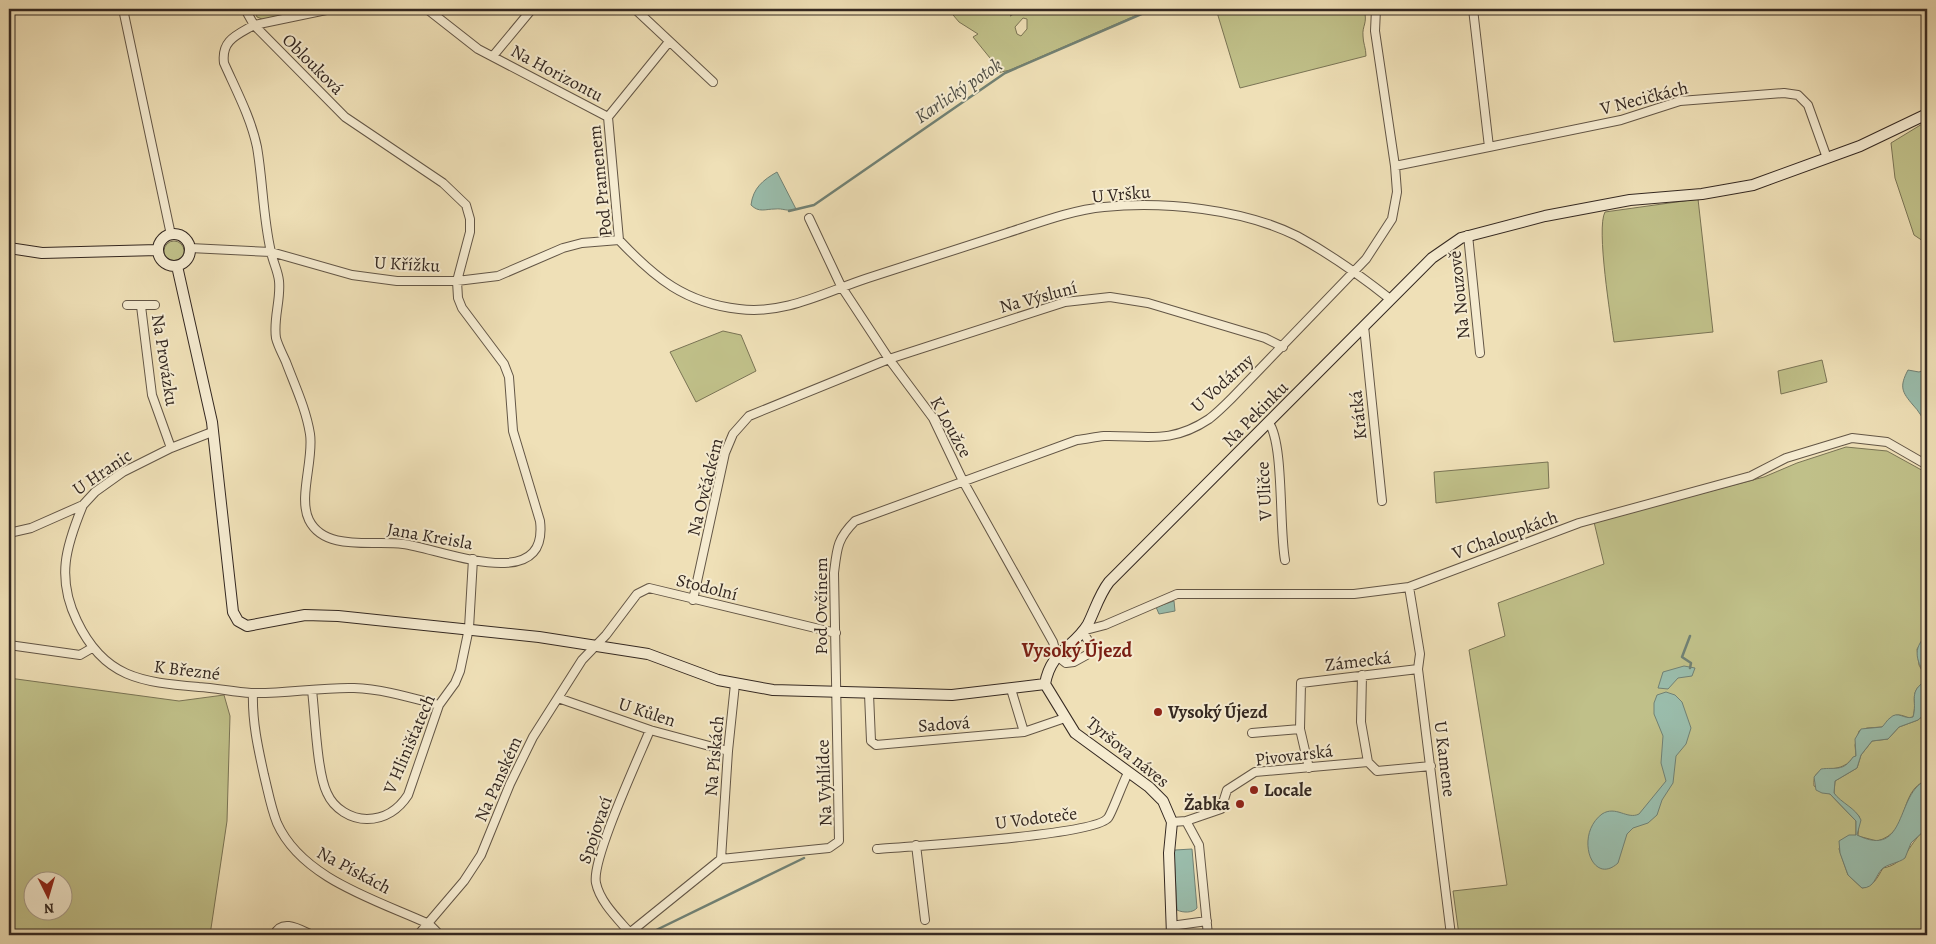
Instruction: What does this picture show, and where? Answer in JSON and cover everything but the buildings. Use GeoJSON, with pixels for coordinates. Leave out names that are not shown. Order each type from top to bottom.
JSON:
{"type":"FeatureCollection","features":[{"type":"Feature","properties":{"kind":"street"},"geometry":{"type":"LineString","coordinates":[[122,9],[170,235]]}},
{"type":"Feature","properties":{"kind":"street","name":"Oblouková"},"geometry":{"type":"LineString","coordinates":[[246,9],[254,25],[345,117],[443,183],[466,205],[470,219],[470,232],[457,281]]}},
{"type":"Feature","properties":{"kind":"street"},"geometry":{"type":"LineString","coordinates":[[271,252],[256,146],[250,122],[224,62],[223,53],[226,43],[232,37],[254,25],[331,9]]}},
{"type":"Feature","properties":{"kind":"street","name":"Na Horizontu"},"geometry":{"type":"LineString","coordinates":[[427,9],[442,23],[478,49],[608,117]]}},
{"type":"Feature","properties":{"kind":"street","name":"Na Horizontu"},"geometry":{"type":"LineString","coordinates":[[493,56],[532,9]]}},
{"type":"Feature","properties":{"kind":"street"},"geometry":{"type":"LineString","coordinates":[[635,9],[668,43],[713,82]]}},
{"type":"Feature","properties":{"kind":"street"},"geometry":{"type":"LineString","coordinates":[[1376,9],[1375,31],[1395,166]]}},
{"type":"Feature","properties":{"kind":"street"},"geometry":{"type":"LineString","coordinates":[[1473,9],[1489,147]]}},
{"type":"Feature","properties":{"kind":"street","name":"Pod Pramenem"},"geometry":{"type":"LineString","coordinates":[[668,43],[608,117],[619,240],[656,277],[669,286],[696,299],[740,310],[788,307],[841,286]]}},
{"type":"Feature","properties":{"kind":"street","name":"V Necičkách"},"geometry":{"type":"LineString","coordinates":[[1395,166],[1621,120],[1680,101],[1784,93],[1798,95],[1808,106],[1827,158]]}},
{"type":"Feature","properties":{"kind":"street","name":"Na Pekinku"},"geometry":{"type":"LineString","coordinates":[[1045,684],[1046,675],[1057,656],[1082,631],[1099,596],[1109,582],[1269,423],[1390,299],[1432,258],[1461,238],[1545,216],[1630,200],[1702,194],[1754,185],[1827,158],[1895,130],[1927,114]]}},
{"type":"Feature","properties":{"kind":"street","name":"U Vodárny"},"geometry":{"type":"LineString","coordinates":[[963,480],[1077,440],[1104,436],[1154,438],[1174,435],[1195,427],[1210,418],[1283,347],[1366,259],[1392,219],[1397,192],[1395,166]]}},
{"type":"Feature","properties":{"kind":"street","name":"U Vršku"},"geometry":{"type":"LineString","coordinates":[[841,286],[1044,222],[1103,207],[1162,206],[1201,209],[1252,220],[1295,236],[1355,271],[1390,299]]}},
{"type":"Feature","properties":{"kind":"street","name":"K Loužce"},"geometry":{"type":"LineString","coordinates":[[809,218],[841,286],[889,359],[933,418],[963,480],[1053,642],[1057,656]]}},
{"type":"Feature","properties":{"kind":"street"},"geometry":{"type":"LineString","coordinates":[[176,234],[185,239],[190,248],[187,260],[177,266],[163,262],[158,250],[162,240],[176,234]]}},
{"type":"Feature","properties":{"kind":"street","name":"Na Nouzově"},"geometry":{"type":"LineString","coordinates":[[1468,235],[1480,353]]}},
{"type":"Feature","properties":{"kind":"street","name":"U Křížku"},"geometry":{"type":"LineString","coordinates":[[190,248],[271,252],[352,274],[397,281],[457,281],[498,276],[563,248],[582,243],[619,240]]}},
{"type":"Feature","properties":{"kind":"street"},"geometry":{"type":"LineString","coordinates":[[9,248],[42,253],[158,250]]}},
{"type":"Feature","properties":{"kind":"street","name":"Jana Kreisla"},"geometry":{"type":"LineString","coordinates":[[271,252],[279,278],[280,294],[276,337],[303,406],[310,436],[311,448],[305,507],[308,519],[316,531],[333,540],[422,547],[503,564],[525,560],[536,550],[541,534],[540,521],[513,431],[509,377],[504,364],[462,308],[458,298],[457,281]]}},
{"type":"Feature","properties":{"kind":"street"},"geometry":{"type":"LineString","coordinates":[[177,266],[212,422],[231,598],[238,621],[246,626],[306,615],[338,616],[469,628],[648,654],[735,684],[773,690],[952,695],[1045,684]]}},
{"type":"Feature","properties":{"kind":"street","name":"Na Výsluní"},"geometry":{"type":"LineString","coordinates":[[889,359],[1065,302],[1110,297],[1157,305],[1265,338],[1283,347]]}},
{"type":"Feature","properties":{"kind":"street","name":"Na Provázku"},"geometry":{"type":"LineString","coordinates":[[126,305],[155,305]]}},
{"type":"Feature","properties":{"kind":"street","name":"Na Provázku"},"geometry":{"type":"LineString","coordinates":[[141,306],[152,395],[172,448]]}},
{"type":"Feature","properties":{"kind":"street","name":"Krátká"},"geometry":{"type":"LineString","coordinates":[[1364,326],[1382,501]]}},
{"type":"Feature","properties":{"kind":"street","name":"Na Ovčáckém"},"geometry":{"type":"LineString","coordinates":[[693,600],[725,453],[733,434],[749,416],[889,359]]}},
{"type":"Feature","properties":{"kind":"street","name":"V Uličce"},"geometry":{"type":"LineString","coordinates":[[1269,423],[1274,430],[1278,458],[1285,560]]}},
{"type":"Feature","properties":{"kind":"street","name":"U Hranic"},"geometry":{"type":"LineString","coordinates":[[9,533],[31,528],[83,504],[95,492],[117,476],[172,448],[212,432]]}},
{"type":"Feature","properties":{"kind":"street","name":"V Chaloupkách"},"geometry":{"type":"LineString","coordinates":[[1082,631],[1105,625],[1177,594],[1354,594],[1409,587],[1580,524],[1751,476],[1786,458],[1852,438],[1887,442],[1927,464]]}},
{"type":"Feature","properties":{"kind":"street","name":"Pod Ovčínem"},"geometry":{"type":"LineString","coordinates":[[837,693],[834,573],[837,546],[844,533],[855,521],[963,480]]}},
{"type":"Feature","properties":{"kind":"street","name":"K Březné"},"geometry":{"type":"LineString","coordinates":[[83,504],[69,538],[65,562],[65,586],[71,609],[92,648],[111,665],[145,681],[253,693],[369,689],[440,705]]}},
{"type":"Feature","properties":{"kind":"street","name":"V Hlinišťatech"},"geometry":{"type":"LineString","coordinates":[[312,690],[322,774],[327,794],[346,814],[368,819],[390,814],[404,802],[440,705],[455,683],[469,628],[473,559]]}},
{"type":"Feature","properties":{"kind":"street","name":"U Kamene"},"geometry":{"type":"LineString","coordinates":[[1409,587],[1420,654],[1418,669],[1451,935]]}},
{"type":"Feature","properties":{"kind":"street","name":"Stodolní"},"geometry":{"type":"LineString","coordinates":[[596,646],[637,594],[649,588],[836,633]]}},
{"type":"Feature","properties":{"kind":"street"},"geometry":{"type":"LineString","coordinates":[[1057,656],[1066,663],[1074,662],[1092,652],[1091,645],[1082,631]]}},
{"type":"Feature","properties":{"kind":"street"},"geometry":{"type":"LineString","coordinates":[[9,645],[80,655],[92,648]]}},
{"type":"Feature","properties":{"kind":"street","name":"Na Panském"},"geometry":{"type":"LineString","coordinates":[[418,935],[464,882],[481,855],[510,784],[533,737],[582,660],[596,646]]}},
{"type":"Feature","properties":{"kind":"street","name":"Zámecká"},"geometry":{"type":"LineString","coordinates":[[1300,729],[1301,683],[1418,669]]}},
{"type":"Feature","properties":{"kind":"street"},"geometry":{"type":"LineString","coordinates":[[1362,675],[1360,715],[1368,762]]}},
{"type":"Feature","properties":{"kind":"street","name":"Na Pískách"},"geometry":{"type":"LineString","coordinates":[[722,859],[728,752],[735,684]]}},
{"type":"Feature","properties":{"kind":"street","name":"Tyršova náves"},"geometry":{"type":"LineString","coordinates":[[1045,684],[1065,718],[1082,739],[1157,793],[1163,801],[1172,822],[1169,853],[1172,931],[1207,921]]}},
{"type":"Feature","properties":{"kind":"street"},"geometry":{"type":"LineString","coordinates":[[1011,689],[1024,732]]}},
{"type":"Feature","properties":{"kind":"street","name":"Na Pískách"},"geometry":{"type":"LineString","coordinates":[[253,693],[255,736],[266,783],[277,822],[288,842],[316,870],[429,924],[440,935]]}},
{"type":"Feature","properties":{"kind":"street","name":"Na Vyhlídce"},"geometry":{"type":"LineString","coordinates":[[722,859],[829,848],[837,844],[841,836],[837,693]]}},
{"type":"Feature","properties":{"kind":"street","name":"Sadová"},"geometry":{"type":"LineString","coordinates":[[869,694],[871,741],[876,745],[1024,732],[1065,718]]}},
{"type":"Feature","properties":{"kind":"street","name":"U Kůlen"},"geometry":{"type":"LineString","coordinates":[[558,698],[650,730],[728,752]]}},
{"type":"Feature","properties":{"kind":"street"},"geometry":{"type":"LineString","coordinates":[[1252,733],[1300,729],[1309,768]]}},
{"type":"Feature","properties":{"kind":"street","name":"Spojovací"},"geometry":{"type":"LineString","coordinates":[[629,934],[600,894],[595,873],[597,862],[650,730]]}},
{"type":"Feature","properties":{"kind":"street","name":"Pivovarská"},"geometry":{"type":"LineString","coordinates":[[1186,821],[1222,809],[1227,790],[1255,772],[1368,762],[1377,771],[1431,766]]}},
{"type":"Feature","properties":{"kind":"street","name":"U Vodoteče"},"geometry":{"type":"LineString","coordinates":[[877,849],[1048,833],[1097,825],[1108,819],[1128,773]]}},
{"type":"Feature","properties":{"kind":"street"},"geometry":{"type":"LineString","coordinates":[[1172,822],[1186,821],[1198,845],[1208,935]]}},
{"type":"Feature","properties":{"kind":"street"},"geometry":{"type":"LineString","coordinates":[[916,845],[925,920]]}},
{"type":"Feature","properties":{"kind":"street"},"geometry":{"type":"LineString","coordinates":[[629,934],[722,859]]}},
{"type":"Feature","properties":{"kind":"street"},"geometry":{"type":"LineString","coordinates":[[274,935],[280,928],[286,926],[312,935]]}},
{"type":"Feature","properties":{"kind":"green space"},"geometry":{"type":"Polygon","coordinates":[[[253,9],[324,9],[267,21],[257,17],[253,9]]]}},
{"type":"Feature","properties":{"kind":"green space"},"geometry":{"type":"Polygon","coordinates":[[[948,9],[1021,9],[1010,16],[1023,9],[1151,9],[1010,70],[997,73],[990,58],[973,37],[978,34],[959,22],[948,9]],[[1023,18],[1015,27],[1017,34],[1021,36],[1027,29],[1027,19],[1023,18]]]}},
{"type":"Feature","properties":{"kind":"green space"},"geometry":{"type":"Polygon","coordinates":[[[1216,9],[1364,9],[1363,36],[1366,56],[1240,88],[1216,9]]]}},
{"type":"Feature","properties":{"kind":"green space"},"geometry":{"type":"Polygon","coordinates":[[[1927,121],[1927,239],[1923,241],[1914,235],[1895,178],[1891,143],[1927,121]]]}},
{"type":"Feature","properties":{"kind":"green space"},"geometry":{"type":"Polygon","coordinates":[[[1698,199],[1713,332],[1614,342],[1603,254],[1602,236],[1605,212],[1698,199]]]}},
{"type":"Feature","properties":{"kind":"green space"},"geometry":{"type":"Polygon","coordinates":[[[170,241],[178,241],[184,247],[184,255],[178,261],[170,261],[164,255],[164,247],[170,241]]]}},
{"type":"Feature","properties":{"kind":"green space"},"geometry":{"type":"Polygon","coordinates":[[[723,331],[741,335],[756,371],[696,402],[670,352],[723,331]]]}},
{"type":"Feature","properties":{"kind":"green space"},"geometry":{"type":"Polygon","coordinates":[[[1822,360],[1827,382],[1781,394],[1778,371],[1822,360]]]}},
{"type":"Feature","properties":{"kind":"green space"},"geometry":{"type":"Polygon","coordinates":[[[1846,447],[1887,451],[1927,473],[1927,635],[1917,649],[1919,665],[1927,680],[1915,692],[1913,717],[1896,715],[1882,727],[1867,728],[1859,731],[1855,745],[1856,756],[1843,766],[1819,772],[1814,779],[1814,786],[1830,794],[1856,821],[1856,835],[1840,846],[1839,849],[1848,875],[1862,888],[1872,883],[1883,868],[1891,866],[1903,857],[1927,828],[1927,935],[1459,935],[1453,891],[1507,885],[1469,650],[1505,636],[1498,603],[1604,564],[1594,522],[1764,477],[1797,463],[1846,447]]]}},
{"type":"Feature","properties":{"kind":"green space"},"geometry":{"type":"Polygon","coordinates":[[[1548,462],[1549,488],[1436,503],[1434,472],[1548,462]]]}},
{"type":"Feature","properties":{"kind":"green space"},"geometry":{"type":"Polygon","coordinates":[[[9,678],[179,701],[224,695],[230,716],[227,821],[210,935],[9,935],[9,678]]]}},
{"type":"Feature","properties":{"kind":"green space"},"geometry":{"type":"Polygon","coordinates":[[[1927,712],[1927,780],[1918,785],[1911,793],[1900,821],[1888,836],[1877,841],[1858,836],[1859,816],[1838,800],[1834,793],[1835,781],[1857,768],[1861,755],[1872,741],[1888,739],[1899,727],[1918,720],[1927,712]]]}},
{"type":"Feature","properties":{"kind":"shaded area"},"geometry":{"type":"Polygon","coordinates":[[[777,172],[796,209],[757,209],[751,205],[756,189],[763,181],[777,172]]]}},
{"type":"Feature","properties":{"kind":"shaded area"},"geometry":{"type":"Polygon","coordinates":[[[1927,369],[1927,424],[1904,393],[1903,381],[1908,370],[1919,372],[1927,369]]]}},
{"type":"Feature","properties":{"kind":"shaded area"},"geometry":{"type":"Polygon","coordinates":[[[1174,601],[1175,611],[1159,614],[1156,607],[1174,601]]]}},
{"type":"Feature","properties":{"kind":"shaded area"},"geometry":{"type":"Polygon","coordinates":[[[1927,635],[1924,653],[1927,678],[1918,661],[1917,651],[1922,640],[1927,635]]]}},
{"type":"Feature","properties":{"kind":"shaded area"},"geometry":{"type":"Polygon","coordinates":[[[1684,666],[1695,668],[1692,676],[1678,678],[1668,689],[1658,688],[1663,672],[1684,666]]]}},
{"type":"Feature","properties":{"kind":"shaded area"},"geometry":{"type":"Polygon","coordinates":[[[1927,680],[1927,712],[1918,720],[1899,727],[1888,739],[1872,741],[1861,755],[1857,768],[1835,781],[1834,793],[1856,812],[1861,820],[1857,835],[1873,840],[1885,839],[1893,832],[1910,797],[1917,787],[1927,780],[1927,828],[1911,843],[1905,858],[1884,867],[1870,886],[1862,888],[1848,875],[1840,853],[1839,841],[1849,835],[1856,835],[1856,821],[1830,794],[1816,790],[1814,777],[1821,769],[1842,767],[1856,756],[1855,739],[1861,729],[1882,727],[1889,719],[1896,715],[1913,717],[1915,692],[1927,680]]]}},
{"type":"Feature","properties":{"kind":"shaded area"},"geometry":{"type":"Polygon","coordinates":[[[1666,692],[1675,695],[1682,702],[1691,728],[1686,744],[1676,756],[1673,783],[1662,800],[1657,815],[1648,823],[1633,828],[1627,834],[1618,863],[1609,869],[1601,868],[1594,864],[1588,845],[1589,834],[1594,823],[1602,814],[1612,811],[1630,815],[1639,814],[1666,781],[1661,763],[1663,736],[1654,714],[1654,703],[1657,695],[1666,692]]]}},
{"type":"Feature","properties":{"kind":"shaded area"},"geometry":{"type":"Polygon","coordinates":[[[1192,849],[1197,908],[1190,912],[1182,912],[1177,910],[1174,852],[1175,850],[1192,849]]]}},
{"type":"Feature","properties":{"kind":"waterway","name":"Karlický potok"},"geometry":{"type":"LineString","coordinates":[[789,211],[814,205],[1005,73],[1153,9]]}},
{"type":"Feature","properties":{"kind":"waterway"},"geometry":{"type":"LineString","coordinates":[[1690,636],[1682,657],[1691,663],[1690,668]]}},
{"type":"Feature","properties":{"kind":"waterway"},"geometry":{"type":"LineString","coordinates":[[646,935],[804,858]]}},
{"type":"Feature","properties":{"kind":"place","name":"Vysoký Újezd"},"geometry":{"type":"Point","coordinates":[1158,712]}},
{"type":"Feature","properties":{"kind":"place","name":"Locale"},"geometry":{"type":"Point","coordinates":[1254,790]}},
{"type":"Feature","properties":{"kind":"place","name":"Žabka"},"geometry":{"type":"Point","coordinates":[1240,804]}},
{"type":"Feature","properties":{"kind":"district","name":"Vysoký Újezd"},"geometry":{"type":"Point","coordinates":[1077,650]}}]}
